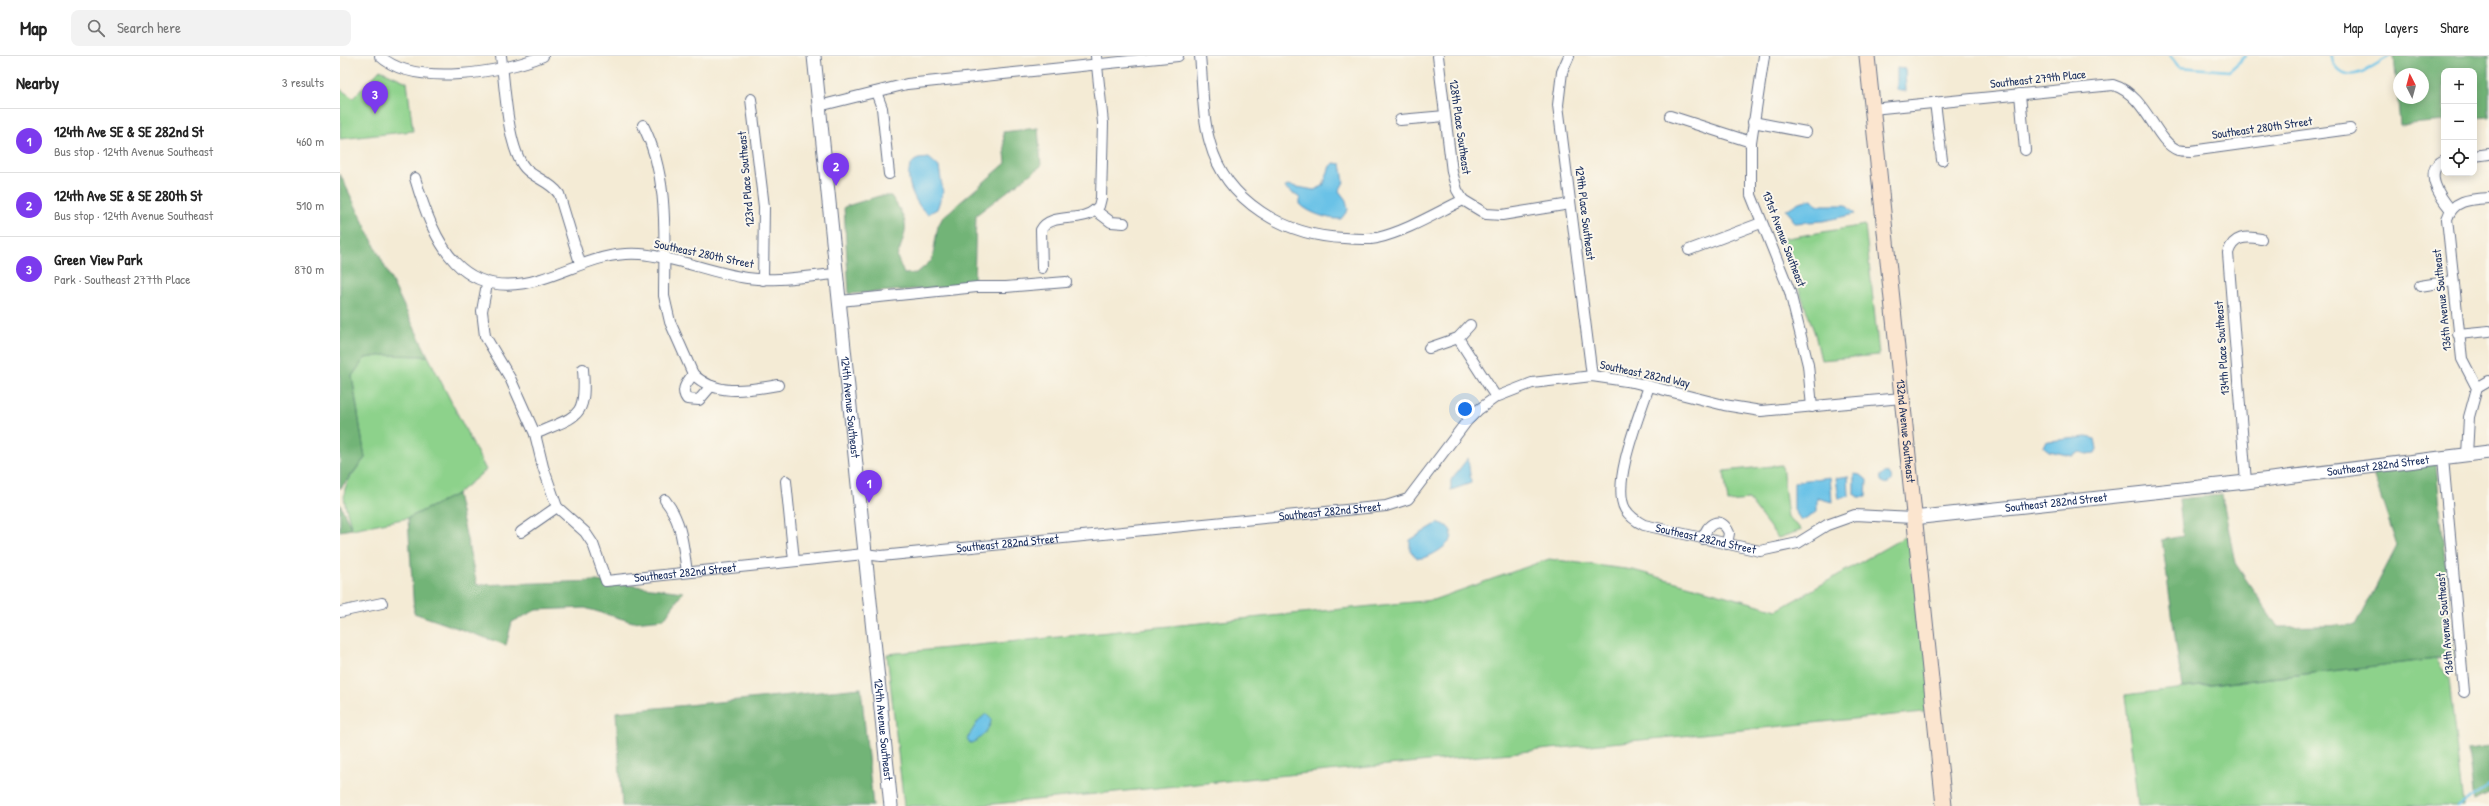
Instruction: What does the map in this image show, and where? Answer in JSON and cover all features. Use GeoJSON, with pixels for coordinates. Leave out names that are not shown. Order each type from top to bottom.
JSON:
{"type":"FeatureCollection","features":[{"type":"Feature","properties":{"kind":"main road","name":"132nd Avenue Southeast"},"geometry":{"type":"LineString","coordinates":[[1867,56],[1913,518],[1944,806]]}},
{"type":"Feature","properties":{"kind":"street"},"geometry":{"type":"LineString","coordinates":[[380,56],[401,68],[419,74],[435,75],[503,67],[543,56]]}},
{"type":"Feature","properties":{"kind":"street"},"geometry":{"type":"LineString","coordinates":[[501,56],[512,142],[517,156],[526,170],[554,187],[560,194],[580,263]]}},
{"type":"Feature","properties":{"kind":"street","name":"124th Avenue Southeast"},"geometry":{"type":"LineString","coordinates":[[814,56],[838,274],[864,554],[891,806]]}},
{"type":"Feature","properties":{"kind":"street"},"geometry":{"type":"LineString","coordinates":[[819,106],[908,84],[1097,60],[1178,56]]}},
{"type":"Feature","properties":{"kind":"street"},"geometry":{"type":"LineString","coordinates":[[1200,56],[1209,142],[1222,172],[1250,204],[1267,216],[1310,234],[1333,238],[1376,238],[1463,200],[1486,214],[1502,216],[1570,204]]}},
{"type":"Feature","properties":{"kind":"street","name":"128th Place Southeast"},"geometry":{"type":"LineString","coordinates":[[1438,56],[1452,172],[1457,190],[1463,200]]}},
{"type":"Feature","properties":{"kind":"street","name":"131st Avenue Southeast"},"geometry":{"type":"LineString","coordinates":[[1764,56],[1751,142],[1752,195],[1761,223],[1790,292],[1808,365],[1812,407]]}},
{"type":"Feature","properties":{"kind":"street","name":"129th Place Southeast"},"geometry":{"type":"LineString","coordinates":[[1567,57],[1562,72],[1558,105],[1592,376]]}},
{"type":"Feature","properties":{"kind":"street"},"geometry":{"type":"LineString","coordinates":[[1042,268],[1040,238],[1044,225],[1051,221],[1085,216],[1099,206],[1101,198],[1103,123],[1097,60]]}},
{"type":"Feature","properties":{"kind":"street","name":"Southeast 279th Place"},"geometry":{"type":"LineString","coordinates":[[1872,109],[2105,85],[2121,87],[2136,98],[2165,139],[2178,150]]}},
{"type":"Feature","properties":{"kind":"street"},"geometry":{"type":"LineString","coordinates":[[876,92],[882,108],[888,174]]}},
{"type":"Feature","properties":{"kind":"street"},"geometry":{"type":"LineString","coordinates":[[2020,94],[2025,150]]}},
{"type":"Feature","properties":{"kind":"street","name":"123rd Place Southeast"},"geometry":{"type":"LineString","coordinates":[[751,99],[764,207],[763,280]]}},
{"type":"Feature","properties":{"kind":"street"},"geometry":{"type":"LineString","coordinates":[[1935,102],[1942,160]]}},
{"type":"Feature","properties":{"kind":"street"},"geometry":{"type":"LineString","coordinates":[[1400,120],[1445,116]]}},
{"type":"Feature","properties":{"kind":"street"},"geometry":{"type":"LineString","coordinates":[[1670,116],[1751,142]]}},
{"type":"Feature","properties":{"kind":"street"},"geometry":{"type":"LineString","coordinates":[[1753,122],[1806,132]]}},
{"type":"Feature","properties":{"kind":"street"},"geometry":{"type":"LineString","coordinates":[[643,125],[651,142],[658,165],[664,201],[666,309],[693,374],[700,381],[729,391],[748,390],[778,385]]}},
{"type":"Feature","properties":{"kind":"street","name":"Southeast 280th Street"},"geometry":{"type":"LineString","coordinates":[[2178,150],[2198,150],[2350,129]]}},
{"type":"Feature","properties":{"kind":"street"},"geometry":{"type":"LineString","coordinates":[[2477,156],[2489,154]]}},
{"type":"Feature","properties":{"kind":"street"},"geometry":{"type":"LineString","coordinates":[[2441,161],[2439,162],[2434,172],[2435,189],[2451,210],[2465,200],[2489,198]]}},
{"type":"Feature","properties":{"kind":"street","name":"Southeast 280th Street"},"geometry":{"type":"LineString","coordinates":[[415,178],[430,225],[439,242],[468,273],[487,284],[504,286],[522,284],[542,279],[580,263],[613,256],[639,254],[664,258],[746,278],[763,280],[838,274]]}},
{"type":"Feature","properties":{"kind":"street"},"geometry":{"type":"LineString","coordinates":[[1095,210],[1112,222],[1124,223]]}},
{"type":"Feature","properties":{"kind":"street","name":"136th Avenue Southeast"},"geometry":{"type":"LineString","coordinates":[[2451,210],[2447,219],[2458,334],[2462,359],[2477,388]]}},
{"type":"Feature","properties":{"kind":"street"},"geometry":{"type":"LineString","coordinates":[[1690,250],[1761,223]]}},
{"type":"Feature","properties":{"kind":"street","name":"134th Place Southeast"},"geometry":{"type":"LineString","coordinates":[[2246,482],[2228,253],[2232,244],[2240,238],[2261,239]]}},
{"type":"Feature","properties":{"kind":"street"},"geometry":{"type":"LineString","coordinates":[[2420,286],[2452,281]]}},
{"type":"Feature","properties":{"kind":"street"},"geometry":{"type":"LineString","coordinates":[[840,302],[977,287],[1006,287],[1066,282]]}},
{"type":"Feature","properties":{"kind":"street"},"geometry":{"type":"LineString","coordinates":[[487,284],[482,311],[485,336],[510,378],[535,434],[543,467],[557,508],[521,532]]}},
{"type":"Feature","properties":{"kind":"street"},"geometry":{"type":"LineString","coordinates":[[1429,348],[1458,338],[1470,325]]}},
{"type":"Feature","properties":{"kind":"street"},"geometry":{"type":"LineString","coordinates":[[2458,334],[2489,331]]}},
{"type":"Feature","properties":{"kind":"street"},"geometry":{"type":"LineString","coordinates":[[1458,338],[1496,397]]}},
{"type":"Feature","properties":{"kind":"street"},"geometry":{"type":"LineString","coordinates":[[535,434],[577,414],[583,406],[585,395],[583,369]]}},
{"type":"Feature","properties":{"kind":"street"},"geometry":{"type":"LineString","coordinates":[[693,374],[684,388],[683,394],[687,400],[699,400],[711,386]]}},
{"type":"Feature","properties":{"kind":"street","name":"Southeast 282nd Way"},"geometry":{"type":"LineString","coordinates":[[1408,499],[1467,422],[1496,397],[1532,383],[1592,376],[1649,386],[1724,405],[1761,411],[1902,398]]}},
{"type":"Feature","properties":{"kind":"street"},"geometry":{"type":"LineString","coordinates":[[2467,454],[2469,417],[2477,388],[2489,382]]}},
{"type":"Feature","properties":{"kind":"street","name":"Southeast 282nd Street"},"geometry":{"type":"LineString","coordinates":[[1649,386],[1622,483],[1625,509],[1633,519],[1644,525],[1760,551],[1772,550],[1798,543],[1827,525],[1855,515],[1913,518],[2246,482],[2489,452]]}},
{"type":"Feature","properties":{"kind":"street","name":"136th Avenue Southeast"},"geometry":{"type":"LineString","coordinates":[[2443,458],[2464,692]]}},
{"type":"Feature","properties":{"kind":"street"},"geometry":{"type":"LineString","coordinates":[[786,482],[794,560]]}},
{"type":"Feature","properties":{"kind":"street","name":"Southeast 282nd Street"},"geometry":{"type":"LineString","coordinates":[[557,508],[585,532],[593,544],[606,581],[794,560],[864,554],[881,556],[1386,506],[1408,499]]}},
{"type":"Feature","properties":{"kind":"street"},"geometry":{"type":"LineString","coordinates":[[665,500],[674,511],[679,522],[687,572]]}},
{"type":"Feature","properties":{"kind":"street"},"geometry":{"type":"LineString","coordinates":[[1703,539],[1706,528],[1710,524],[1719,523],[1724,525],[1729,533],[1727,544]]}},
{"type":"Feature","properties":{"kind":"street"},"geometry":{"type":"LineString","coordinates":[[340,612],[382,603]]}},
{"type":"Feature","properties":{"kind":"green space"},"geometry":{"type":"Polygon","coordinates":[[[2394,56],[2489,56],[2489,117],[2477,118],[2477,68],[2441,68],[2441,121],[2400,125],[2398,104],[2429,104],[2429,68],[2395,68],[2394,56]]]}},
{"type":"Feature","properties":{"kind":"green space"},"geometry":{"type":"Polygon","coordinates":[[[380,70],[407,82],[413,131],[340,139],[340,89],[353,98],[380,70]]]}},
{"type":"Feature","properties":{"kind":"green space"},"geometry":{"type":"Polygon","coordinates":[[[1038,128],[1041,166],[976,215],[974,285],[849,294],[844,207],[879,196],[891,196],[902,213],[905,225],[905,231],[897,257],[904,274],[917,273],[932,260],[938,226],[943,217],[1006,163],[1003,132],[1038,128]]]}},
{"type":"Feature","properties":{"kind":"green space"},"geometry":{"type":"Polygon","coordinates":[[[340,174],[428,356],[386,355],[365,358],[352,376],[365,458],[340,489],[340,174]]]}},
{"type":"Feature","properties":{"kind":"green space"},"geometry":{"type":"Polygon","coordinates":[[[1865,225],[1879,355],[1821,360],[1815,334],[1781,239],[1865,225]]]}},
{"type":"Feature","properties":{"kind":"green space"},"geometry":{"type":"Polygon","coordinates":[[[386,355],[428,356],[486,470],[457,494],[408,518],[352,529],[345,506],[345,490],[351,477],[365,458],[352,376],[365,358],[386,355]]]}},
{"type":"Feature","properties":{"kind":"green space"},"geometry":{"type":"Polygon","coordinates":[[[2436,464],[2454,657],[2182,688],[2162,540],[2183,536],[2179,499],[2222,495],[2235,563],[2278,627],[2356,625],[2397,546],[2373,474],[2436,464]]]}},
{"type":"Feature","properties":{"kind":"green space"},"geometry":{"type":"Polygon","coordinates":[[[1782,465],[1788,518],[1802,530],[1778,538],[1749,500],[1728,502],[1724,471],[1782,465]]]}},
{"type":"Feature","properties":{"kind":"green space"},"geometry":{"type":"Polygon","coordinates":[[[457,494],[477,585],[596,581],[683,592],[664,619],[633,622],[585,608],[536,610],[512,622],[506,645],[414,613],[408,518],[457,494]]]}},
{"type":"Feature","properties":{"kind":"green space"},"geometry":{"type":"Polygon","coordinates":[[[340,504],[352,529],[340,531],[340,504]]]}},
{"type":"Feature","properties":{"kind":"green space"},"geometry":{"type":"Polygon","coordinates":[[[1915,531],[1934,711],[974,806],[904,806],[887,654],[1433,600],[1549,559],[1633,570],[1777,610],[1915,531]]]}},
{"type":"Feature","properties":{"kind":"green space"},"geometry":{"type":"Polygon","coordinates":[[[2436,659],[2449,679],[2463,806],[2138,806],[2125,695],[2436,659]]]}},
{"type":"Feature","properties":{"kind":"green space"},"geometry":{"type":"Polygon","coordinates":[[[861,688],[873,806],[622,806],[616,712],[861,688]]]}},
{"type":"Feature","properties":{"kind":"green space"},"geometry":{"type":"Polygon","coordinates":[[[2489,747],[2489,794],[2474,801],[2468,750],[2489,747]]]}},
{"type":"Feature","properties":{"kind":"water"},"geometry":{"type":"Polygon","coordinates":[[[1897,68],[1905,69],[1906,91],[1900,91],[1897,89],[1897,68]]]}},
{"type":"Feature","properties":{"kind":"water"},"geometry":{"type":"Polygon","coordinates":[[[929,158],[939,167],[943,192],[937,209],[928,214],[918,204],[914,196],[909,179],[909,171],[911,165],[916,160],[929,158]]]}},
{"type":"Feature","properties":{"kind":"water"},"geometry":{"type":"Polygon","coordinates":[[[1334,163],[1341,164],[1344,182],[1339,191],[1346,200],[1348,210],[1341,219],[1325,217],[1308,210],[1300,204],[1300,198],[1285,188],[1287,185],[1314,190],[1323,186],[1330,166],[1334,163]]]}},
{"type":"Feature","properties":{"kind":"water"},"geometry":{"type":"Polygon","coordinates":[[[1812,199],[1817,205],[1846,205],[1855,214],[1823,221],[1794,223],[1792,217],[1786,210],[1799,202],[1812,199]]]}},
{"type":"Feature","properties":{"kind":"water"},"geometry":{"type":"Polygon","coordinates":[[[2087,437],[2095,439],[2097,449],[2095,453],[2087,454],[2080,452],[2072,456],[2049,451],[2044,447],[2046,442],[2049,441],[2087,437]]]}},
{"type":"Feature","properties":{"kind":"water"},"geometry":{"type":"Polygon","coordinates":[[[1468,458],[1471,483],[1451,490],[1451,480],[1468,458]]]}},
{"type":"Feature","properties":{"kind":"water"},"geometry":{"type":"Polygon","coordinates":[[[1884,473],[1888,473],[1890,474],[1890,482],[1884,483],[1881,480],[1881,476],[1884,473]]]}},
{"type":"Feature","properties":{"kind":"water"},"geometry":{"type":"Polygon","coordinates":[[[1854,474],[1861,475],[1867,480],[1866,497],[1858,497],[1854,494],[1854,474]]]}},
{"type":"Feature","properties":{"kind":"water"},"geometry":{"type":"Polygon","coordinates":[[[1848,476],[1849,496],[1839,499],[1836,478],[1848,476]]]}},
{"type":"Feature","properties":{"kind":"water"},"geometry":{"type":"Polygon","coordinates":[[[1830,477],[1832,502],[1817,498],[1817,511],[1806,519],[1801,520],[1794,510],[1794,483],[1830,477]]]}},
{"type":"Feature","properties":{"kind":"water"},"geometry":{"type":"Polygon","coordinates":[[[1438,523],[1447,526],[1451,531],[1452,538],[1443,547],[1430,556],[1416,558],[1410,550],[1410,540],[1438,523]]]}},
{"type":"Feature","properties":{"kind":"water"},"geometry":{"type":"Polygon","coordinates":[[[986,714],[991,719],[987,730],[980,738],[970,743],[967,739],[978,721],[986,714]]]}},
{"type":"Feature","properties":{"kind":"waterway"},"geometry":{"type":"LineString","coordinates":[[2170,56],[2179,67],[2229,71],[2246,56]]}},
{"type":"Feature","properties":{"kind":"waterway"},"geometry":{"type":"LineString","coordinates":[[2330,56],[2342,72],[2350,74],[2357,74],[2365,71],[2390,56]]}},
{"type":"Feature","properties":{"kind":"waterway"},"geometry":{"type":"LineString","coordinates":[[2458,806],[2489,786]]}},
{"type":"Feature","properties":{"kind":"place","name":"Green View Park"},"geometry":{"type":"Point","coordinates":[375,114]}},
{"type":"Feature","properties":{"kind":"place","name":"124th Ave SE & SE 280th St"},"geometry":{"type":"Point","coordinates":[836,186]}},
{"type":"Feature","properties":{"kind":"place","name":"124th Ave SE & SE 282nd St"},"geometry":{"type":"Point","coordinates":[869,503]}}]}
